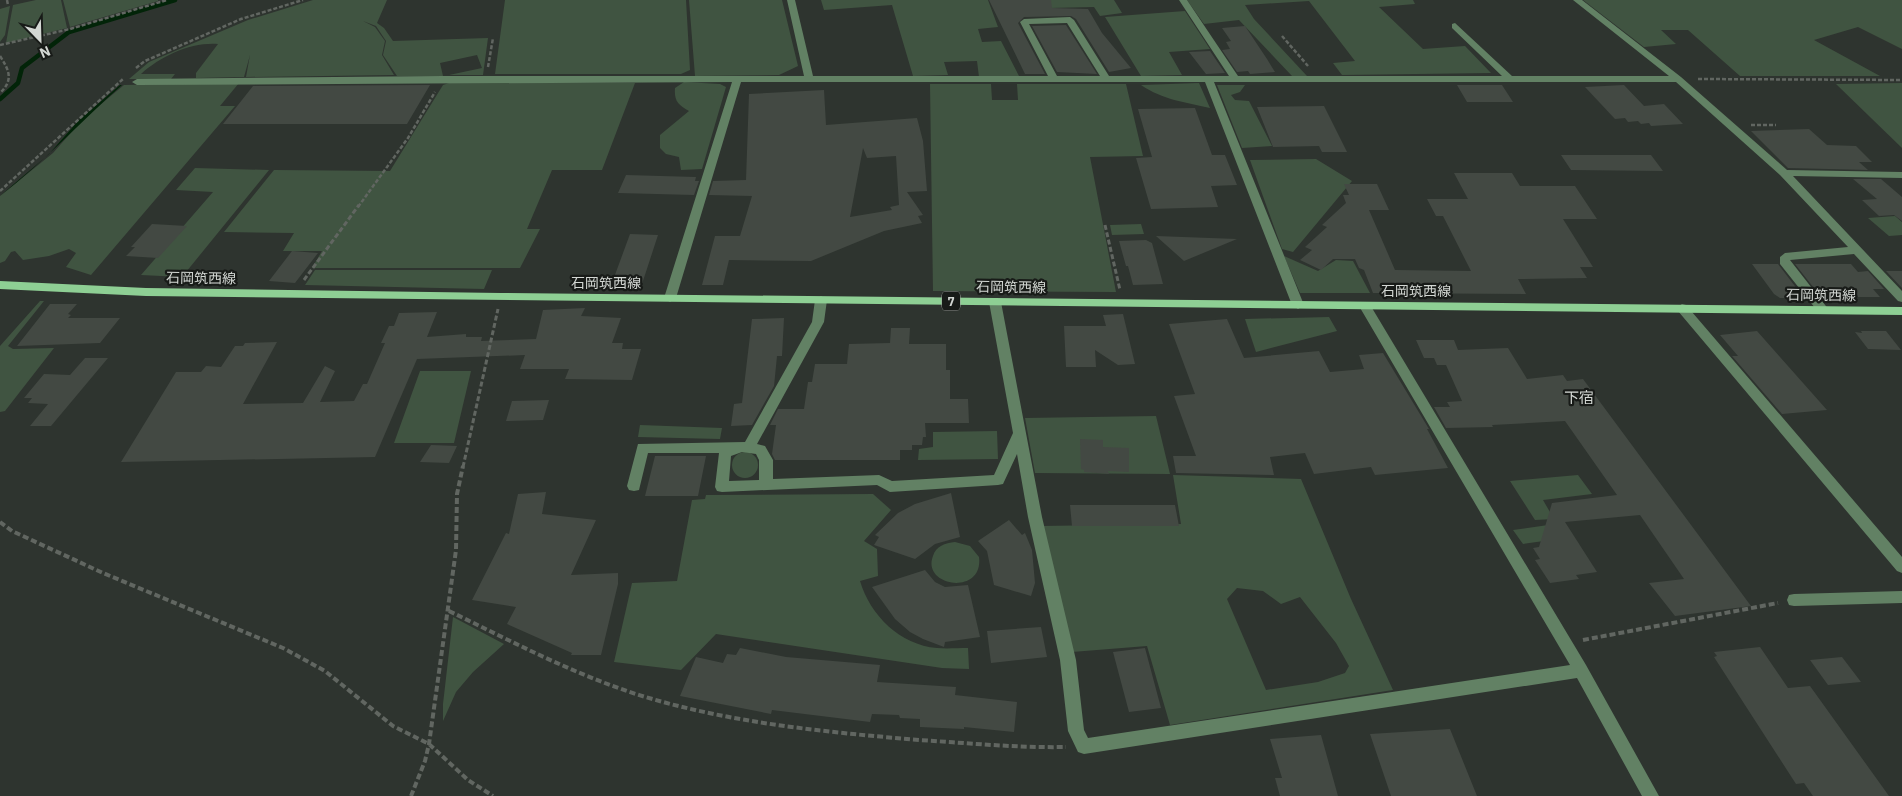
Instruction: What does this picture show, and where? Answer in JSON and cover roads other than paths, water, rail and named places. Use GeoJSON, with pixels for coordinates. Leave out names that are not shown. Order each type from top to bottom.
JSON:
{"type":"FeatureCollection","features":[{"type":"Feature","properties":{"kind":"main road","name":"石岡筑西線"},"geometry":{"type":"LineString","coordinates":[[0,285],[146,292],[501,297],[1902,311]]}},
{"type":"Feature","properties":{"kind":"street"},"geometry":{"type":"LineString","coordinates":[[791,0],[809,80]]}},
{"type":"Feature","properties":{"kind":"street"},"geometry":{"type":"LineString","coordinates":[[1183,0],[1236,80]]}},
{"type":"Feature","properties":{"kind":"street"},"geometry":{"type":"LineString","coordinates":[[1577,0],[1678,79],[1784,173],[1902,298]]}},
{"type":"Feature","properties":{"kind":"street"},"geometry":{"type":"LineString","coordinates":[[1054,80],[1024,22],[1070,20],[1107,80]]}},
{"type":"Feature","properties":{"kind":"street"},"geometry":{"type":"LineString","coordinates":[[1455,26],[1510,79]]}},
{"type":"Feature","properties":{"kind":"street"},"geometry":{"type":"LineString","coordinates":[[137,82],[443,79],[1678,79]]}},
{"type":"Feature","properties":{"kind":"street"},"geometry":{"type":"LineString","coordinates":[[670,298],[737,80]]}},
{"type":"Feature","properties":{"kind":"street"},"geometry":{"type":"LineString","coordinates":[[1209,80],[1298,305]]}},
{"type":"Feature","properties":{"kind":"street"},"geometry":{"type":"LineString","coordinates":[[1784,173],[1902,175]]}},
{"type":"Feature","properties":{"kind":"street"},"geometry":{"type":"LineString","coordinates":[[1823,310],[1784,261],[1785,257],[1857,250]]}},
{"type":"Feature","properties":{"kind":"street"},"geometry":{"type":"LineString","coordinates":[[748,446],[818,322],[821,300]]}},
{"type":"Feature","properties":{"kind":"street"},"geometry":{"type":"LineString","coordinates":[[995,302],[1035,517],[1068,660],[1076,731],[1084,746],[1581,670]]}},
{"type":"Feature","properties":{"kind":"street"},"geometry":{"type":"LineString","coordinates":[[1365,306],[1581,670],[1651,796]]}},
{"type":"Feature","properties":{"kind":"street"},"geometry":{"type":"LineString","coordinates":[[1682,308],[1902,567]]}},
{"type":"Feature","properties":{"kind":"street"},"geometry":{"type":"LineString","coordinates":[[733,448],[725,454],[722,487],[879,480],[890,487],[998,480],[1020,432]]}},
{"type":"Feature","properties":{"kind":"street"},"geometry":{"type":"LineString","coordinates":[[634,486],[643,448],[733,448],[748,446],[760,450],[766,460],[766,486]]}},
{"type":"Feature","properties":{"kind":"street"},"geometry":{"type":"LineString","coordinates":[[1794,600],[1902,597]]}},
{"type":"Feature","properties":{"kind":"waterway"},"geometry":{"type":"LineString","coordinates":[[0,99],[18,83],[22,68],[69,32],[175,0]]}},
{"type":"Feature","properties":{"kind":"district","name":"下宿"},"geometry":{"type":"Point","coordinates":[1579,397]}}]}
